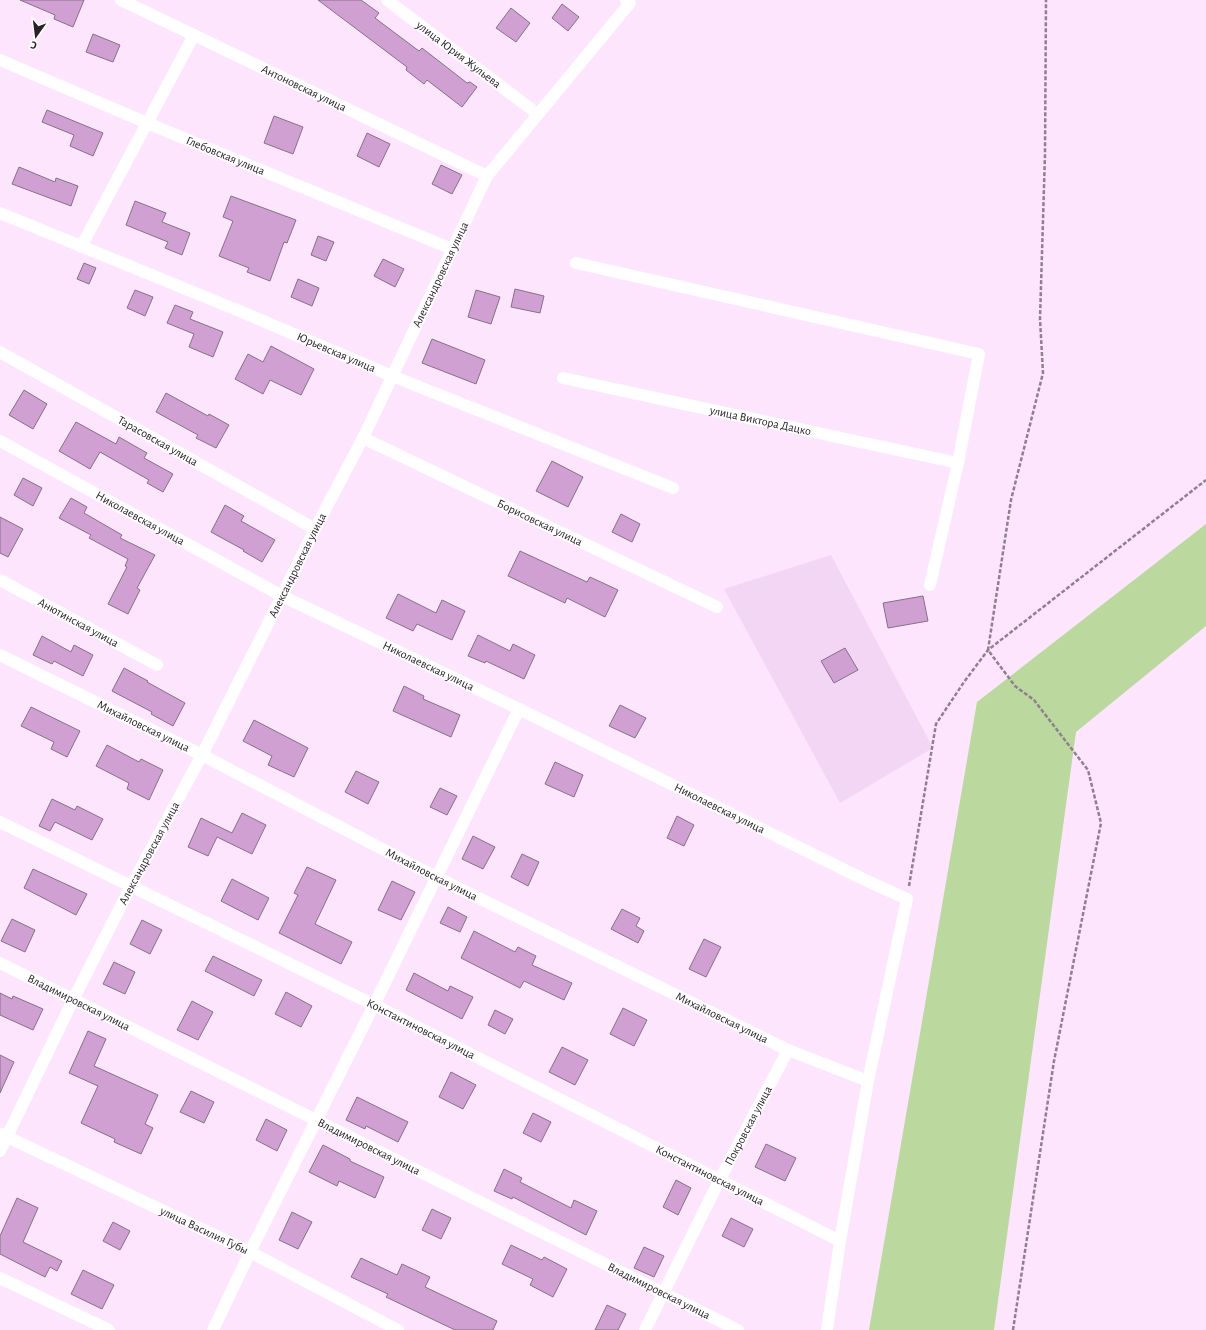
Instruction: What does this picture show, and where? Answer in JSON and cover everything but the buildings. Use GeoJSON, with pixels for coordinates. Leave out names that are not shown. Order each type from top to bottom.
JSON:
{"type":"FeatureCollection","features":[{"type":"Feature","properties":{"kind":"street","name":"Антоновская улица"},"geometry":{"type":"LineString","coordinates":[[121,0],[487,176]]}},
{"type":"Feature","properties":{"kind":"street","name":"улица Юрия Жульева"},"geometry":{"type":"LineString","coordinates":[[386,0],[531,109]]}},
{"type":"Feature","properties":{"kind":"street","name":"Александровская улица"},"geometry":{"type":"LineString","coordinates":[[0,1151],[4,1135],[132,886],[202,755],[315,529],[363,438],[487,176],[628,1]]}},
{"type":"Feature","properties":{"kind":"street"},"geometry":{"type":"LineString","coordinates":[[81,247],[194,36]]}},
{"type":"Feature","properties":{"kind":"street","name":"Глебовская улица"},"geometry":{"type":"LineString","coordinates":[[0,60],[147,123],[452,249]]}},
{"type":"Feature","properties":{"kind":"street","name":"Юрьевская улица"},"geometry":{"type":"LineString","coordinates":[[0,213],[242,312],[392,376],[673,488]]}},
{"type":"Feature","properties":{"kind":"street"},"geometry":{"type":"LineString","coordinates":[[576,263],[979,354],[958,463],[930,584]]}},
{"type":"Feature","properties":{"kind":"street","name":"Тарасовская улица"},"geometry":{"type":"LineString","coordinates":[[0,352],[315,529]]}},
{"type":"Feature","properties":{"kind":"street","name":"улица Виктора Дацко"},"geometry":{"type":"LineString","coordinates":[[563,378],[958,463]]}},
{"type":"Feature","properties":{"kind":"street","name":"Борисовская улица"},"geometry":{"type":"LineString","coordinates":[[363,438],[717,607]]}},
{"type":"Feature","properties":{"kind":"street","name":"Николаевская улица"},"geometry":{"type":"LineString","coordinates":[[0,441],[282,596],[519,709],[863,879],[907,899]]}},
{"type":"Feature","properties":{"kind":"street","name":"Анютинская улица"},"geometry":{"type":"LineString","coordinates":[[0,580],[157,665]]}},
{"type":"Feature","properties":{"kind":"street","name":"Михайловская улица"},"geometry":{"type":"LineString","coordinates":[[0,655],[202,755],[436,877],[788,1050],[868,1081]]}},
{"type":"Feature","properties":{"kind":"street"},"geometry":{"type":"LineString","coordinates":[[213,1330],[250,1252],[374,1005],[519,709]]}},
{"type":"Feature","properties":{"kind":"street","name":"Константиновская улица"},"geometry":{"type":"LineString","coordinates":[[0,822],[374,1005],[840,1241]]}},
{"type":"Feature","properties":{"kind":"street"},"geometry":{"type":"LineString","coordinates":[[827,1330],[840,1241],[868,1081],[907,899]]}},
{"type":"Feature","properties":{"kind":"street","name":"Владимировская улица"},"geometry":{"type":"LineString","coordinates":[[0,963],[738,1330]]}},
{"type":"Feature","properties":{"kind":"street","name":"Покровская улица"},"geometry":{"type":"LineString","coordinates":[[645,1330],[719,1181],[788,1050]]}},
{"type":"Feature","properties":{"kind":"street","name":"улица Василия Губы"},"geometry":{"type":"LineString","coordinates":[[4,1135],[250,1252],[398,1330]]}},
{"type":"Feature","properties":{"kind":"street"},"geometry":{"type":"LineString","coordinates":[[0,1278],[109,1330]]}},
{"type":"Feature","properties":{"kind":"path"},"geometry":{"type":"LineString","coordinates":[[1013,1330],[1054,1061],[1101,823],[1088,770],[1034,700],[1015,686],[988,650],[1012,500],[1043,373],[1040,319],[1045,154],[1046,0]]}},
{"type":"Feature","properties":{"kind":"path"},"geometry":{"type":"LineString","coordinates":[[907,899],[936,724],[964,682],[988,650],[1206,480]]}},
{"type":"Feature","properties":{"kind":"shaded area"},"geometry":{"type":"Polygon","coordinates":[[[831,555],[933,748],[840,803],[724,589],[831,555]]]}},
{"type":"Feature","properties":{"kind":"green space"},"geometry":{"type":"Polygon","coordinates":[[[1206,524],[1206,626],[1076,732],[994,1330],[869,1330],[977,702],[1206,524]]]}}]}
